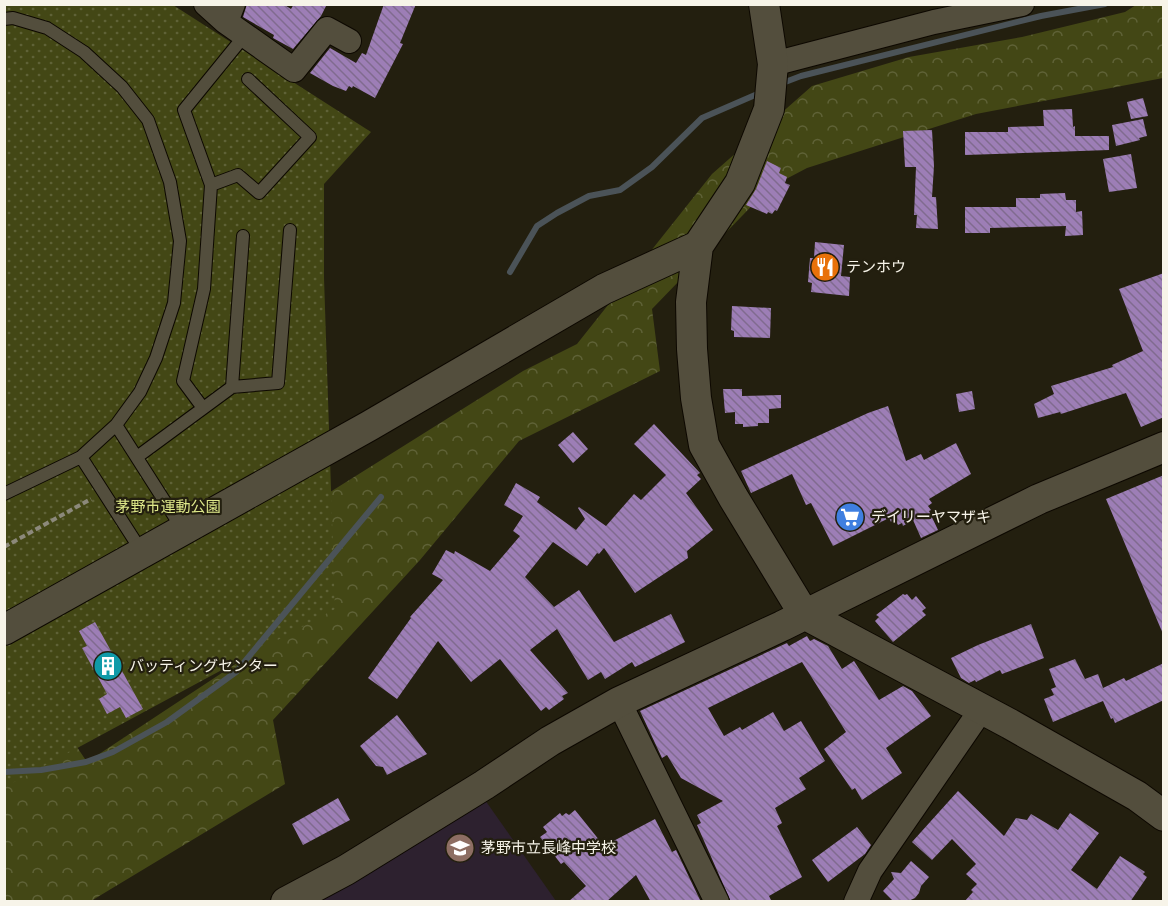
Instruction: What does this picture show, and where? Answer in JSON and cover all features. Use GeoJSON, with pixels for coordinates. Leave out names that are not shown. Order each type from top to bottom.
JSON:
{"type":"FeatureCollection","features":[{"type":"Feature","properties":{"kind":"street"},"geometry":{"type":"LineString","coordinates":[[206,4],[235,20],[294,69],[327,29],[349,41]]}},
{"type":"Feature","properties":{"kind":"street"},"geometry":{"type":"LineString","coordinates":[[764,4],[773,64],[769,109],[740,183],[698,246],[691,302],[692,349],[696,398],[704,445],[804,614],[1010,724],[1137,796],[1164,816]]}},
{"type":"Feature","properties":{"kind":"street"},"geometry":{"type":"LineString","coordinates":[[773,64],[934,22],[1022,4]]}},
{"type":"Feature","properties":{"kind":"street"},"geometry":{"type":"LineString","coordinates":[[4,630],[184,531],[604,290],[698,246]]}},
{"type":"Feature","properties":{"kind":"street"},"geometry":{"type":"LineString","coordinates":[[286,902],[346,870],[484,785],[550,741],[619,702],[1039,499],[1164,447]]}},
{"type":"Feature","properties":{"kind":"street"},"geometry":{"type":"LineString","coordinates":[[619,702],[717,902]]}},
{"type":"Feature","properties":{"kind":"street"},"geometry":{"type":"LineString","coordinates":[[856,902],[870,871],[981,710]]}},
{"type":"Feature","properties":{"kind":"lane"},"geometry":{"type":"LineString","coordinates":[[4,18],[13,18],[47,28],[84,52],[122,87],[148,120],[170,182],[180,241],[174,303],[156,358],[140,392],[116,425],[81,458],[4,494]]}},
{"type":"Feature","properties":{"kind":"lane"},"geometry":{"type":"LineString","coordinates":[[203,408],[183,381],[204,289],[211,185],[184,110],[235,20]]}},
{"type":"Feature","properties":{"kind":"lane"},"geometry":{"type":"LineString","coordinates":[[211,185],[238,175],[259,193],[310,137],[248,80]]}},
{"type":"Feature","properties":{"kind":"lane"},"geometry":{"type":"LineString","coordinates":[[137,457],[232,387],[278,383],[290,230]]}},
{"type":"Feature","properties":{"kind":"lane"},"geometry":{"type":"LineString","coordinates":[[232,387],[243,236]]}},
{"type":"Feature","properties":{"kind":"lane"},"geometry":{"type":"LineString","coordinates":[[116,425],[184,531]]}},
{"type":"Feature","properties":{"kind":"lane"},"geometry":{"type":"LineString","coordinates":[[81,458],[143,554]]}},
{"type":"Feature","properties":{"kind":"path"},"geometry":{"type":"LineString","coordinates":[[4,547],[93,498]]}},
{"type":"Feature","properties":{"kind":"shaded area","name":"茅野市立長峰中学校"},"geometry":{"type":"Polygon","coordinates":[[[485,800],[556,901],[306,902],[485,800]]]}},
{"type":"Feature","properties":{"kind":"green space","name":"茅野市運動公園"},"geometry":{"type":"Polygon","coordinates":[[[5,5],[173,5],[371,132],[324,184],[324,278],[335,609],[5,787],[5,5]]]}},
{"type":"Feature","properties":{"kind":"green space"},"geometry":{"type":"Polygon","coordinates":[[[1136,5],[1163,5],[1163,78],[976,114],[807,168],[769,188],[652,309],[660,371],[519,441],[420,560],[273,720],[285,784],[91,901],[5,901],[4,666],[18,659],[87,762],[240,661],[195,561],[319,499],[523,371],[577,344],[712,174],[812,86],[909,57],[1022,37],[1125,12],[1136,5]]]}},
{"type":"Feature","properties":{"kind":"building"},"geometry":{"type":"Polygon","coordinates":[[[247,4],[283,4],[291,9],[294,4],[327,4],[321,16],[293,49],[243,17],[247,4]]]}},
{"type":"Feature","properties":{"kind":"building"},"geometry":{"type":"Polygon","coordinates":[[[384,4],[416,4],[400,43],[403,44],[375,98],[353,86],[352,88],[349,86],[346,91],[333,86],[310,73],[330,48],[356,63],[362,53],[366,55],[384,4]]]}},
{"type":"Feature","properties":{"kind":"building"},"geometry":{"type":"Polygon","coordinates":[[[1143,98],[1148,116],[1131,119],[1127,102],[1143,98]]]}},
{"type":"Feature","properties":{"kind":"building"},"geometry":{"type":"Polygon","coordinates":[[[1072,109],[1075,136],[1109,136],[1109,150],[965,155],[965,132],[1008,132],[1008,127],[1044,126],[1043,110],[1072,109]]]}},
{"type":"Feature","properties":{"kind":"building"},"geometry":{"type":"Polygon","coordinates":[[[1143,119],[1147,136],[1116,146],[1112,125],[1143,119]]]}},
{"type":"Feature","properties":{"kind":"building"},"geometry":{"type":"Polygon","coordinates":[[[932,130],[934,166],[932,197],[936,197],[938,229],[916,228],[917,215],[914,215],[916,167],[905,167],[903,131],[932,130]]]}},
{"type":"Feature","properties":{"kind":"building"},"geometry":{"type":"Polygon","coordinates":[[[1131,154],[1137,188],[1109,192],[1103,159],[1131,154]]]}},
{"type":"Feature","properties":{"kind":"building"},"geometry":{"type":"Polygon","coordinates":[[[767,161],[781,168],[779,173],[787,177],[785,183],[790,185],[777,211],[775,210],[772,214],[746,205],[756,189],[767,161]]]}},
{"type":"Feature","properties":{"kind":"building"},"geometry":{"type":"Polygon","coordinates":[[[1065,193],[1066,200],[1076,200],[1076,212],[1082,211],[1083,235],[1065,236],[1066,226],[990,228],[990,233],[965,233],[965,207],[1016,207],[1016,198],[1040,198],[1040,194],[1065,193]]]}},
{"type":"Feature","properties":{"kind":"building","name":"テンホウ"},"geometry":{"type":"Polygon","coordinates":[[[815,242],[844,245],[841,276],[850,277],[849,296],[811,292],[812,283],[808,282],[810,258],[814,258],[815,242]]]}},
{"type":"Feature","properties":{"kind":"building"},"geometry":{"type":"Polygon","coordinates":[[[1164,273],[1164,417],[1141,427],[1126,393],[1061,414],[1060,412],[1038,418],[1034,404],[1054,394],[1051,386],[1113,367],[1112,365],[1143,351],[1119,289],[1164,273]]]}},
{"type":"Feature","properties":{"kind":"building"},"geometry":{"type":"Polygon","coordinates":[[[732,306],[771,308],[770,338],[734,337],[734,331],[731,330],[732,306]]]}},
{"type":"Feature","properties":{"kind":"building"},"geometry":{"type":"Polygon","coordinates":[[[723,389],[742,389],[742,396],[781,395],[781,408],[769,409],[769,423],[743,427],[743,424],[735,424],[735,412],[725,413],[723,389]]]}},
{"type":"Feature","properties":{"kind":"building"},"geometry":{"type":"Polygon","coordinates":[[[972,391],[975,409],[959,412],[956,394],[972,391]]]}},
{"type":"Feature","properties":{"kind":"building"},"geometry":{"type":"Polygon","coordinates":[[[888,406],[906,461],[921,454],[924,460],[956,443],[971,474],[929,499],[932,503],[928,506],[931,510],[929,511],[938,530],[921,538],[913,520],[903,526],[902,523],[898,525],[895,519],[891,522],[889,518],[833,546],[811,503],[806,505],[792,474],[751,493],[741,471],[888,406]]]}},
{"type":"Feature","properties":{"kind":"building"},"geometry":{"type":"Polygon","coordinates":[[[654,424],[700,473],[697,475],[701,479],[686,493],[713,530],[687,551],[688,558],[635,593],[604,548],[587,566],[553,542],[525,577],[554,607],[579,590],[614,642],[671,614],[685,642],[635,667],[632,662],[605,679],[601,672],[588,680],[557,629],[530,650],[568,693],[562,696],[564,699],[549,710],[546,707],[541,711],[500,659],[471,682],[438,641],[397,699],[368,678],[410,617],[443,580],[432,574],[446,550],[454,554],[455,551],[490,571],[520,536],[513,531],[523,516],[504,505],[516,483],[540,497],[537,502],[576,530],[585,519],[579,507],[606,526],[634,494],[641,500],[666,475],[634,444],[654,424]]]}},
{"type":"Feature","properties":{"kind":"building"},"geometry":{"type":"Polygon","coordinates":[[[573,432],[588,449],[573,463],[558,445],[573,432]]]}},
{"type":"Feature","properties":{"kind":"building"},"geometry":{"type":"Polygon","coordinates":[[[1164,475],[1164,634],[1163,634],[1106,499],[1164,475]]]}},
{"type":"Feature","properties":{"kind":"building"},"geometry":{"type":"Polygon","coordinates":[[[903,594],[907,594],[912,600],[916,596],[926,608],[922,611],[926,615],[893,642],[875,621],[879,617],[876,615],[903,594]]]}},
{"type":"Feature","properties":{"kind":"building","name":"バッティングセンター"},"geometry":{"type":"Polygon","coordinates":[[[95,622],[143,709],[126,718],[120,707],[107,714],[99,699],[107,694],[82,648],[87,646],[79,631],[95,622]]]}},
{"type":"Feature","properties":{"kind":"building"},"geometry":{"type":"Polygon","coordinates":[[[1031,624],[1044,658],[1002,674],[1000,670],[976,682],[975,680],[969,683],[961,678],[951,658],[1031,624]]]}},
{"type":"Feature","properties":{"kind":"building"},"geometry":{"type":"Polygon","coordinates":[[[807,636],[810,641],[814,639],[828,646],[842,669],[854,661],[879,700],[903,686],[912,691],[931,716],[886,748],[902,773],[862,800],[855,788],[852,790],[824,749],[846,732],[802,662],[708,708],[724,736],[740,727],[742,730],[773,712],[784,731],[801,721],[825,761],[799,778],[806,789],[775,808],[782,823],[777,826],[802,877],[769,896],[772,902],[731,902],[697,825],[701,823],[697,815],[723,801],[681,778],[667,755],[662,758],[640,711],[787,643],[789,646],[807,636]]]}},
{"type":"Feature","properties":{"kind":"building"},"geometry":{"type":"Polygon","coordinates":[[[1075,659],[1085,679],[1098,674],[1103,688],[1124,678],[1126,681],[1164,663],[1164,700],[1115,723],[1103,701],[1053,722],[1044,699],[1054,695],[1051,689],[1056,687],[1049,669],[1075,659]]]}},
{"type":"Feature","properties":{"kind":"building"},"geometry":{"type":"Polygon","coordinates":[[[397,715],[427,754],[387,775],[383,767],[376,766],[360,746],[397,715]]]}},
{"type":"Feature","properties":{"kind":"building"},"geometry":{"type":"Polygon","coordinates":[[[958,791],[1004,836],[1016,818],[1027,820],[1031,814],[1058,830],[1070,813],[1099,833],[1071,870],[1097,889],[1120,856],[1145,872],[1143,874],[1147,877],[1130,902],[964,902],[977,884],[966,874],[976,864],[952,839],[932,860],[912,842],[958,791]]]}},
{"type":"Feature","properties":{"kind":"building"},"geometry":{"type":"Polygon","coordinates":[[[338,798],[350,820],[303,845],[292,824],[338,798]]]}},
{"type":"Feature","properties":{"kind":"building"},"geometry":{"type":"Polygon","coordinates":[[[575,810],[604,846],[655,819],[672,852],[676,850],[701,902],[651,902],[636,875],[606,902],[568,902],[586,886],[564,862],[561,864],[540,837],[547,832],[543,827],[560,813],[562,816],[566,813],[569,815],[575,810]]]}},
{"type":"Feature","properties":{"kind":"building"},"geometry":{"type":"Polygon","coordinates":[[[857,827],[871,845],[865,854],[828,882],[812,860],[857,827]]]}},
{"type":"Feature","properties":{"kind":"building"},"geometry":{"type":"Polygon","coordinates":[[[911,861],[929,877],[915,898],[906,902],[894,902],[883,891],[894,879],[891,872],[901,873],[911,861]]]}},
{"type":"Feature","properties":{"kind":"waterway"},"geometry":{"type":"LineString","coordinates":[[780,84],[801,76],[1041,16],[1105,4]]}},
{"type":"Feature","properties":{"kind":"waterway"},"geometry":{"type":"LineString","coordinates":[[510,272],[537,226],[589,196],[620,190],[652,167],[702,118],[762,92]]}},
{"type":"Feature","properties":{"kind":"waterway"},"geometry":{"type":"LineString","coordinates":[[4,772],[41,770],[86,762],[113,752],[167,722],[236,672],[381,497]]}},
{"type":"Feature","properties":{"kind":"place","name":"テンホウ"},"geometry":{"type":"Point","coordinates":[825,267]}},
{"type":"Feature","properties":{"kind":"place","name":"デイリーヤマザキ"},"geometry":{"type":"Point","coordinates":[850,517]}},
{"type":"Feature","properties":{"kind":"place","name":"バッティングセンター"},"geometry":{"type":"Point","coordinates":[108,666]}},
{"type":"Feature","properties":{"kind":"place","name":"茅野市立長峰中学校"},"geometry":{"type":"Point","coordinates":[460,848]}}]}
